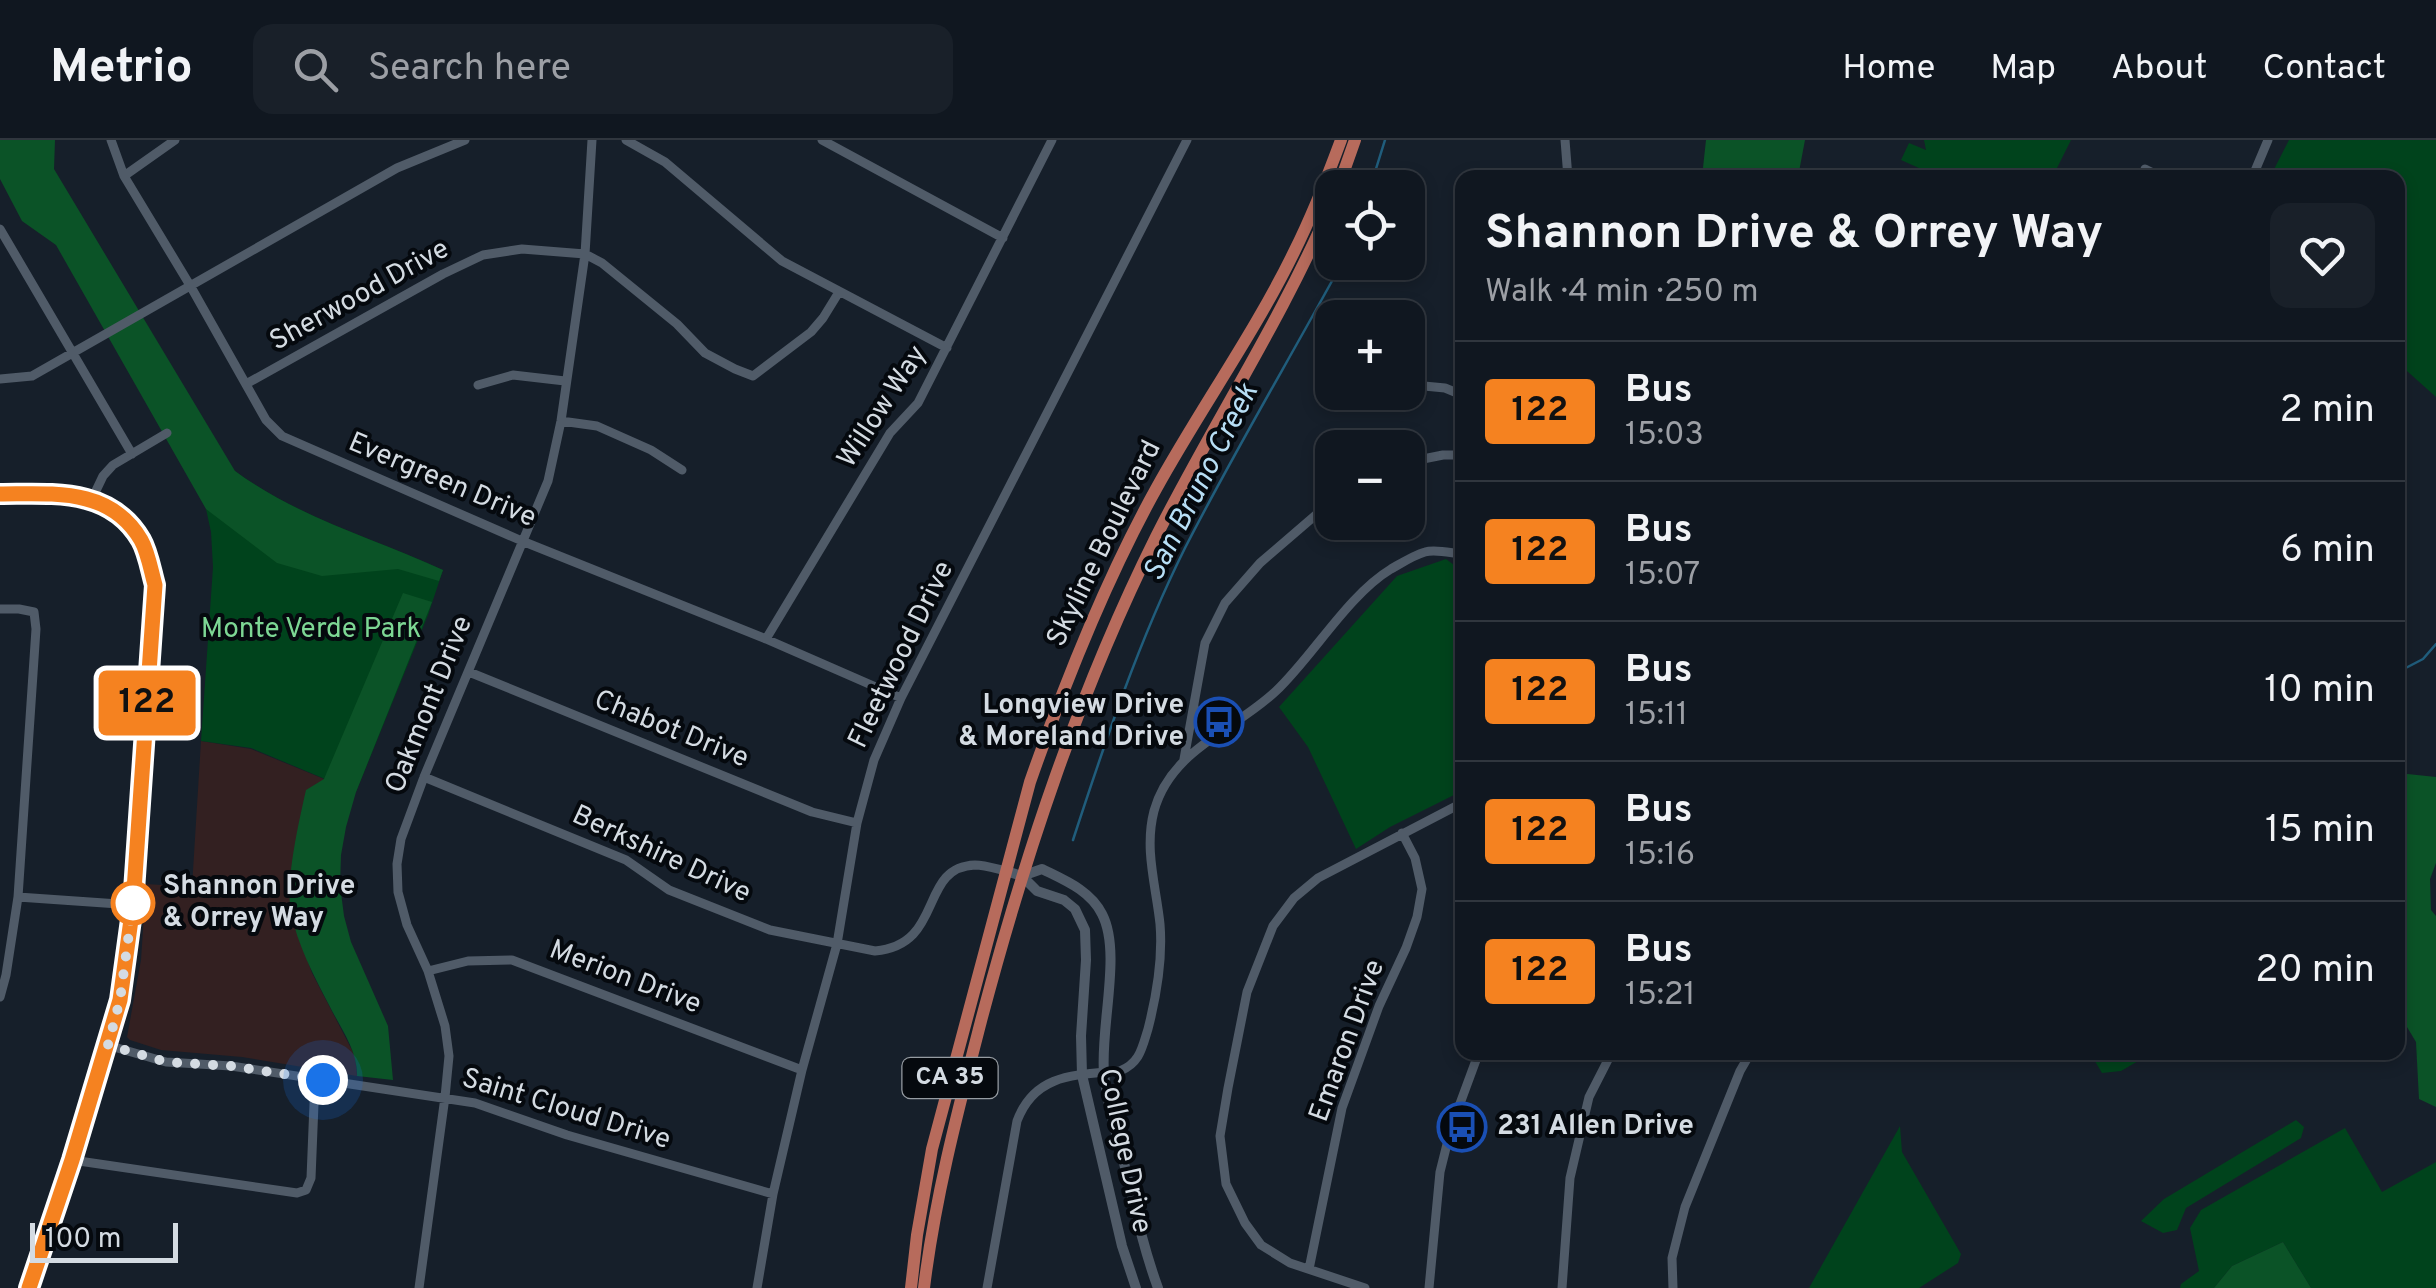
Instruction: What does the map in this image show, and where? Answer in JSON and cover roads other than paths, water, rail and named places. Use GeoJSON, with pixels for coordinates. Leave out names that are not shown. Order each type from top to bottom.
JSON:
{"type":"FeatureCollection","features":[{"type":"Feature","properties":{"kind":"main road","name":"Skyline Boulevard"},"geometry":{"type":"LineString","coordinates":[[911,1288],[932,1150],[1030,782],[1045,740],[1116,569],[1156,488],[1292,255],[1322,192],[1340,140]]}},
{"type":"Feature","properties":{"kind":"main road"},"geometry":{"type":"LineString","coordinates":[[1344,170],[1355,140]]}},
{"type":"Feature","properties":{"kind":"main road","name":"Skyline Boulevard"},"geometry":{"type":"LineString","coordinates":[[924,1288],[944,1165],[1022,876],[1062,756],[1133,586],[1194,462],[1315,239]]}},
{"type":"Feature","properties":{"kind":"street","name":"Evergreen Drive"},"geometry":{"type":"LineString","coordinates":[[112,140],[124,176],[266,420],[282,436],[522,541],[766,638],[901,698]]}},
{"type":"Feature","properties":{"kind":"street"},"geometry":{"type":"LineString","coordinates":[[124,176],[174,140]]}},
{"type":"Feature","properties":{"kind":"street"},"geometry":{"type":"LineString","coordinates":[[0,378],[32,376],[397,168],[464,140]]}},
{"type":"Feature","properties":{"kind":"street","name":"Oakmont Drive"},"geometry":{"type":"LineString","coordinates":[[419,1288],[449,1056],[445,1026],[428,971],[406,925],[398,892],[397,864],[401,838],[424,776],[548,481],[561,421],[585,254],[592,140]]}},
{"type":"Feature","properties":{"kind":"street"},"geometry":{"type":"LineString","coordinates":[[626,140],[665,162],[782,261],[948,348]]}},
{"type":"Feature","properties":{"kind":"street"},"geometry":{"type":"LineString","coordinates":[[822,140],[1003,238]]}},
{"type":"Feature","properties":{"kind":"street","name":"Willow Way"},"geometry":{"type":"LineString","coordinates":[[766,638],[890,433],[918,403],[1052,140]]}},
{"type":"Feature","properties":{"kind":"street","name":"Fleetwood Drive"},"geometry":{"type":"LineString","coordinates":[[758,1288],[774,1194],[802,1070],[838,944],[858,824],[874,760],[901,698],[1187,140]]}},
{"type":"Feature","properties":{"kind":"street"},"geometry":{"type":"LineString","coordinates":[[1565,140],[1567,170]]}},
{"type":"Feature","properties":{"kind":"street"},"geometry":{"type":"LineString","coordinates":[[2255,170],[2268,140]]}},
{"type":"Feature","properties":{"kind":"street"},"geometry":{"type":"LineString","coordinates":[[0,228],[132,454]]}},
{"type":"Feature","properties":{"kind":"street","name":"Sherwood Drive"},"geometry":{"type":"LineString","coordinates":[[246,384],[483,255],[522,249],[585,254],[602,262],[706,353],[753,376],[811,332],[839,292]]}},
{"type":"Feature","properties":{"kind":"street"},"geometry":{"type":"LineString","coordinates":[[478,385],[513,375],[566,382]]}},
{"type":"Feature","properties":{"kind":"street"},"geometry":{"type":"LineString","coordinates":[[1425,386],[1455,392]]}},
{"type":"Feature","properties":{"kind":"street"},"geometry":{"type":"LineString","coordinates":[[561,421],[597,426],[651,450],[682,470]]}},
{"type":"Feature","properties":{"kind":"street"},"geometry":{"type":"LineString","coordinates":[[92,499],[103,476],[113,466],[166,432]]}},
{"type":"Feature","properties":{"kind":"street"},"geometry":{"type":"LineString","coordinates":[[1425,458],[1455,456]]}},
{"type":"Feature","properties":{"kind":"street"},"geometry":{"type":"LineString","coordinates":[[0,494],[66,493],[92,499],[121,517],[141,541],[155,585],[133,905],[120,1000],[29,1288]]}},
{"type":"Feature","properties":{"kind":"street"},"geometry":{"type":"LineString","coordinates":[[1184,759],[1204,643],[1224,603],[1260,563],[1315,516]]}},
{"type":"Feature","properties":{"kind":"street"},"geometry":{"type":"LineString","coordinates":[[987,1288],[1023,1105],[1044,1084],[1130,1067],[1137,1060],[1152,1013],[1160,969],[1160,921],[1150,830],[1162,790],[1184,759],[1274,694],[1366,589],[1388,570],[1426,552],[1455,554]]}},
{"type":"Feature","properties":{"kind":"street"},"geometry":{"type":"LineString","coordinates":[[0,609],[34,612],[36,629],[18,897],[0,997]]}},
{"type":"Feature","properties":{"kind":"street","name":"Chabot Drive"},"geometry":{"type":"LineString","coordinates":[[469,672],[812,812],[858,824]]}},
{"type":"Feature","properties":{"kind":"street"},"geometry":{"type":"LineString","coordinates":[[1193,704],[1198,719],[1218,734]]}},
{"type":"Feature","properties":{"kind":"street","name":"Berkshire Drive"},"geometry":{"type":"LineString","coordinates":[[424,776],[626,860],[669,890],[770,930],[875,952],[892,950],[913,937],[941,883],[952,873],[977,865],[1022,876]]}},
{"type":"Feature","properties":{"kind":"street"},"geometry":{"type":"LineString","coordinates":[[1365,1288],[1290,1263],[1261,1245],[1226,1184],[1220,1136],[1247,992],[1273,926],[1294,898],[1318,878],[1455,806]]}},
{"type":"Feature","properties":{"kind":"street","name":"Emaron Drive"},"geometry":{"type":"LineString","coordinates":[[1309,1269],[1342,1108],[1417,917],[1422,890],[1415,858],[1402,833]]}},
{"type":"Feature","properties":{"kind":"street","name":"College Drive"},"geometry":{"type":"LineString","coordinates":[[1136,1288],[1122,1246],[1093,1074],[1104,1033],[1110,940],[1101,911],[1090,898],[1042,869],[1022,876],[1037,891],[1064,900],[1075,909],[1085,930],[1081,1036],[1093,1074],[1143,1243],[1158,1288]]}},
{"type":"Feature","properties":{"kind":"street"},"geometry":{"type":"LineString","coordinates":[[18,897],[133,905]]}},
{"type":"Feature","properties":{"kind":"street","name":"Merion Drive"},"geometry":{"type":"LineString","coordinates":[[428,971],[468,961],[512,960],[802,1070]]}},
{"type":"Feature","properties":{"kind":"street","name":"Saint Cloud Drive"},"geometry":{"type":"LineString","coordinates":[[108,1045],[166,1062],[231,1066],[475,1103],[774,1194]]}},
{"type":"Feature","properties":{"kind":"street"},"geometry":{"type":"LineString","coordinates":[[1429,1288],[1440,1172],[1452,1124],[1477,1060]]}},
{"type":"Feature","properties":{"kind":"street"},"geometry":{"type":"LineString","coordinates":[[1562,1288],[1570,1178],[1589,1097],[1608,1060]]}},
{"type":"Feature","properties":{"kind":"street"},"geometry":{"type":"LineString","coordinates":[[1673,1288],[1672,1258],[1684,1207],[1746,1060]]}},
{"type":"Feature","properties":{"kind":"street"},"geometry":{"type":"LineString","coordinates":[[72,1160],[297,1193],[306,1190],[310,1178],[315,1079]]}},
{"type":"Feature","properties":{"kind":"waterway","name":"San Bruno Creek"},"geometry":{"type":"LineString","coordinates":[[1376,170],[1385,140]]}},
{"type":"Feature","properties":{"kind":"waterway","name":"San Bruno Creek"},"geometry":{"type":"LineString","coordinates":[[1073,840],[1124,692],[1168,583],[1332,280]]}},
{"type":"Feature","properties":{"kind":"waterway","name":"San Bruno Creek"},"geometry":{"type":"LineString","coordinates":[[2405,668],[2423,659],[2436,644]]}},
{"type":"Feature","properties":{"kind":"place","name":"Longview Drive & Moreland Drive"},"geometry":{"type":"Point","coordinates":[1219,722]}},
{"type":"Feature","properties":{"kind":"place","name":"Shannon Drive & Orrey Way"},"geometry":{"type":"Point","coordinates":[133,903]}},
{"type":"Feature","properties":{"kind":"place","name":"231 Allen Drive"},"geometry":{"type":"Point","coordinates":[1462,1127]}},
{"type":"Feature","properties":{"kind":"park label","name":"Monte Verde Park"},"geometry":{"type":"Point","coordinates":[311,630]}}]}
